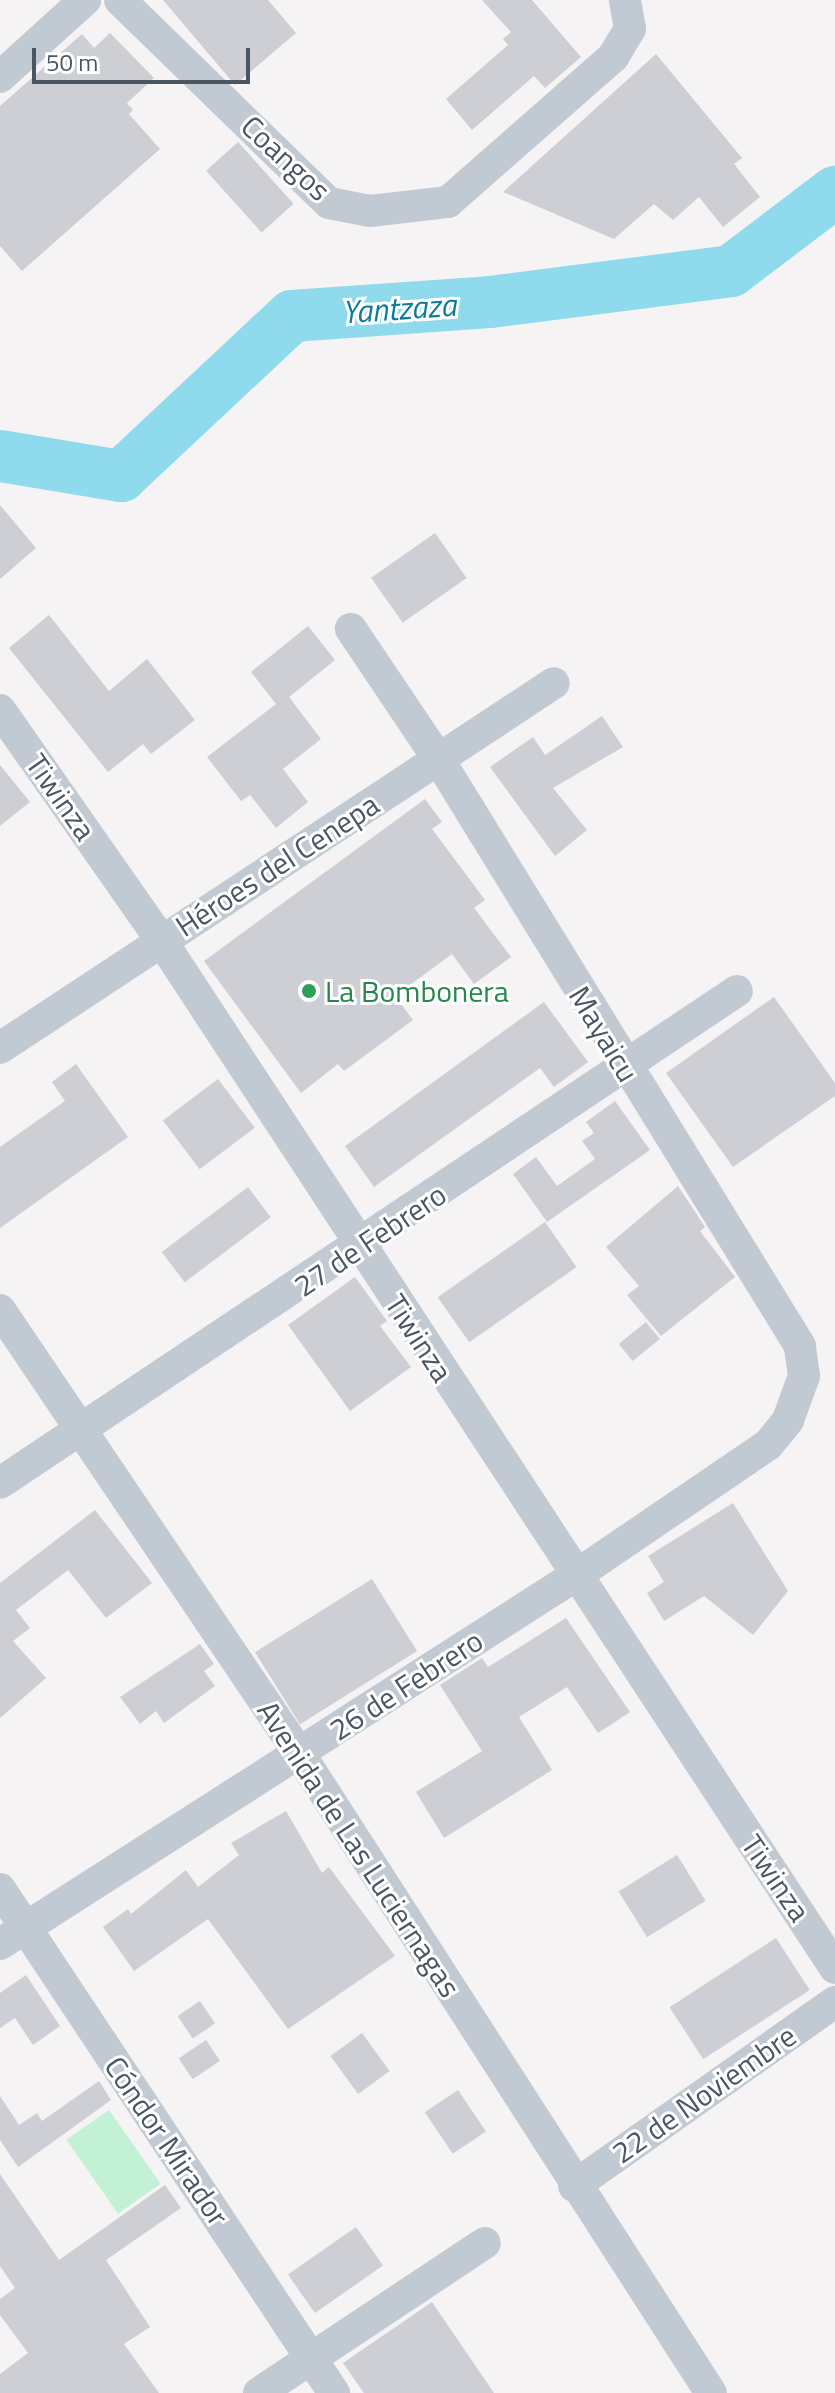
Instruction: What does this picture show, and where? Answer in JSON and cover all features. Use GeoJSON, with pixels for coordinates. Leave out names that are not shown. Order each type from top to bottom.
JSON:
{"type":"FeatureCollection","features":[{"type":"Feature","properties":{"kind":"street"},"geometry":{"type":"LineString","coordinates":[[0,77],[85,0]]}},
{"type":"Feature","properties":{"kind":"street","name":"Coangos"},"geometry":{"type":"LineString","coordinates":[[120,0],[329,203],[370,211],[448,202],[613,57],[630,29],[625,0]]}},
{"type":"Feature","properties":{"kind":"street","name":"Mayaicu"},"geometry":{"type":"LineString","coordinates":[[351,629],[439,760],[625,1069],[800,1346],[804,1376],[788,1420],[768,1445]]}},
{"type":"Feature","properties":{"kind":"street","name":"Héroes del Cenepa"},"geometry":{"type":"LineString","coordinates":[[0,1048],[554,683]]}},
{"type":"Feature","properties":{"kind":"street","name":"Tiwinza"},"geometry":{"type":"LineString","coordinates":[[0,710],[161,940],[575,1576],[835,1968]]}},
{"type":"Feature","properties":{"kind":"street","name":"27 de Febrero"},"geometry":{"type":"LineString","coordinates":[[0,1483],[360,1248],[737,991]]}},
{"type":"Feature","properties":{"kind":"street","name":"Avenida de Las Luciernagas"},"geometry":{"type":"LineString","coordinates":[[0,1310],[299,1753],[574,2186],[711,2393]]}},
{"type":"Feature","properties":{"kind":"street","name":"26 de Febrero"},"geometry":{"type":"LineString","coordinates":[[13,1936],[575,1576],[768,1445]]}},
{"type":"Feature","properties":{"kind":"street","name":"Cóndor Mirador"},"geometry":{"type":"LineString","coordinates":[[0,1889],[13,1936],[334,2393]]}},
{"type":"Feature","properties":{"kind":"street","name":"22 de Noviembre"},"geometry":{"type":"LineString","coordinates":[[574,2186],[835,2002]]}},
{"type":"Feature","properties":{"kind":"street"},"geometry":{"type":"LineString","coordinates":[[259,2393],[485,2243]]}},
{"type":"Feature","properties":{"kind":"green space"},"geometry":{"type":"Polygon","coordinates":[[[109,2110],[161,2184],[118,2214],[66,2140],[109,2110]]]}},
{"type":"Feature","properties":{"kind":"building"},"geometry":{"type":"Polygon","coordinates":[[[163,0],[268,0],[296,33],[235,85],[163,0]]]}},
{"type":"Feature","properties":{"kind":"building"},"geometry":{"type":"Polygon","coordinates":[[[482,0],[532,0],[581,57],[545,88],[534,76],[472,130],[446,99],[508,45],[503,39],[511,32],[482,0]]]}},
{"type":"Feature","properties":{"kind":"building"},"geometry":{"type":"Polygon","coordinates":[[[110,33],[154,78],[127,103],[133,110],[129,114],[160,149],[22,271],[0,246],[0,106],[82,34],[94,48],[110,33]]]}},
{"type":"Feature","properties":{"kind":"building"},"geometry":{"type":"Polygon","coordinates":[[[656,54],[742,158],[734,164],[760,197],[723,227],[699,197],[673,220],[654,204],[614,239],[503,192],[656,54]]]}},
{"type":"Feature","properties":{"kind":"building"},"geometry":{"type":"Polygon","coordinates":[[[238,142],[294,204],[262,232],[206,171],[238,142]]]}},
{"type":"Feature","properties":{"kind":"building"},"geometry":{"type":"Polygon","coordinates":[[[0,505],[36,548],[0,579],[0,505]]]}},
{"type":"Feature","properties":{"kind":"building"},"geometry":{"type":"Polygon","coordinates":[[[435,533],[467,578],[403,623],[371,578],[435,533]]]}},
{"type":"Feature","properties":{"kind":"building"},"geometry":{"type":"Polygon","coordinates":[[[49,615],[109,691],[147,659],[195,720],[151,754],[143,744],[108,772],[9,648],[49,615]]]}},
{"type":"Feature","properties":{"kind":"building"},"geometry":{"type":"Polygon","coordinates":[[[308,626],[335,660],[289,697],[321,739],[283,769],[308,802],[276,828],[250,795],[241,801],[207,757],[276,704],[251,672],[308,626]]]}},
{"type":"Feature","properties":{"kind":"building"},"geometry":{"type":"Polygon","coordinates":[[[602,716],[623,747],[553,788],[587,830],[555,856],[490,767],[533,737],[545,755],[602,716]]]}},
{"type":"Feature","properties":{"kind":"building"},"geometry":{"type":"Polygon","coordinates":[[[0,765],[30,802],[0,826],[0,765]]]}},
{"type":"Feature","properties":{"kind":"building"},"geometry":{"type":"Polygon","coordinates":[[[425,799],[442,822],[432,829],[485,900],[474,908],[511,957],[474,984],[452,954],[395,996],[413,1020],[344,1071],[338,1064],[301,1093],[204,961],[425,799]]]}},
{"type":"Feature","properties":{"kind":"building"},"geometry":{"type":"Polygon","coordinates":[[[774,997],[835,1083],[835,1096],[733,1167],[666,1073],[774,997]]]}},
{"type":"Feature","properties":{"kind":"building"},"geometry":{"type":"Polygon","coordinates":[[[544,1002],[588,1062],[554,1087],[540,1068],[374,1187],[345,1146],[544,1002]]]}},
{"type":"Feature","properties":{"kind":"building"},"geometry":{"type":"Polygon","coordinates":[[[76,1064],[128,1137],[0,1228],[0,1147],[65,1101],[52,1082],[76,1064]]]}},
{"type":"Feature","properties":{"kind":"building"},"geometry":{"type":"Polygon","coordinates":[[[218,1079],[255,1128],[200,1169],[163,1121],[218,1079]]]}},
{"type":"Feature","properties":{"kind":"building"},"geometry":{"type":"Polygon","coordinates":[[[615,1101],[650,1150],[547,1222],[513,1174],[536,1157],[557,1186],[595,1159],[582,1141],[594,1133],[586,1122],[615,1101]]]}},
{"type":"Feature","properties":{"kind":"building"},"geometry":{"type":"Polygon","coordinates":[[[678,1186],[705,1227],[700,1231],[735,1277],[661,1336],[627,1295],[639,1286],[606,1247],[678,1186]]]}},
{"type":"Feature","properties":{"kind":"building"},"geometry":{"type":"Polygon","coordinates":[[[248,1187],[271,1217],[185,1282],[162,1252],[248,1187]]]}},
{"type":"Feature","properties":{"kind":"building"},"geometry":{"type":"Polygon","coordinates":[[[545,1222],[577,1267],[469,1342],[438,1297],[545,1222]]]}},
{"type":"Feature","properties":{"kind":"building"},"geometry":{"type":"Polygon","coordinates":[[[355,1277],[387,1321],[380,1326],[411,1367],[350,1411],[288,1325],[355,1277]]]}},
{"type":"Feature","properties":{"kind":"building"},"geometry":{"type":"Polygon","coordinates":[[[646,1322],[660,1339],[633,1361],[619,1344],[646,1322]]]}},
{"type":"Feature","properties":{"kind":"building"},"geometry":{"type":"Polygon","coordinates":[[[733,1503],[788,1591],[753,1635],[704,1596],[664,1621],[647,1593],[664,1582],[648,1556],[733,1503]]]}},
{"type":"Feature","properties":{"kind":"building"},"geometry":{"type":"Polygon","coordinates":[[[95,1510],[152,1583],[106,1618],[68,1570],[16,1610],[30,1628],[13,1641],[46,1678],[0,1718],[0,1583],[95,1510]]]}},
{"type":"Feature","properties":{"kind":"building"},"geometry":{"type":"Polygon","coordinates":[[[372,1579],[417,1651],[300,1724],[255,1652],[372,1579]]]}},
{"type":"Feature","properties":{"kind":"building"},"geometry":{"type":"Polygon","coordinates":[[[566,1618],[630,1712],[598,1733],[567,1687],[519,1717],[552,1770],[444,1838],[416,1792],[482,1751],[440,1685],[482,1658],[488,1667],[566,1618]]]}},
{"type":"Feature","properties":{"kind":"building"},"geometry":{"type":"Polygon","coordinates":[[[200,1644],[214,1664],[204,1671],[215,1686],[164,1723],[156,1711],[140,1724],[120,1697],[200,1644]]]}},
{"type":"Feature","properties":{"kind":"building"},"geometry":{"type":"Polygon","coordinates":[[[286,1811],[322,1873],[329,1867],[395,1956],[288,2029],[208,1919],[134,1971],[103,1927],[128,1909],[131,1914],[186,1870],[198,1887],[239,1855],[231,1843],[286,1811]]]}},
{"type":"Feature","properties":{"kind":"building"},"geometry":{"type":"Polygon","coordinates":[[[677,1855],[706,1901],[647,1937],[618,1892],[677,1855]]]}},
{"type":"Feature","properties":{"kind":"building"},"geometry":{"type":"Polygon","coordinates":[[[776,1938],[810,1990],[703,2059],[669,2007],[776,1938]]]}},
{"type":"Feature","properties":{"kind":"building"},"geometry":{"type":"Polygon","coordinates":[[[26,1975],[60,2026],[33,2045],[15,2018],[0,2028],[0,1993],[26,1975]]]}},
{"type":"Feature","properties":{"kind":"building"},"geometry":{"type":"Polygon","coordinates":[[[200,2001],[215,2023],[193,2038],[178,2016],[200,2001]]]}},
{"type":"Feature","properties":{"kind":"building"},"geometry":{"type":"Polygon","coordinates":[[[362,2033],[390,2071],[358,2094],[330,2056],[362,2033]]]}},
{"type":"Feature","properties":{"kind":"building"},"geometry":{"type":"Polygon","coordinates":[[[206,2040],[220,2061],[193,2079],[179,2058],[206,2040]]]}},
{"type":"Feature","properties":{"kind":"building"},"geometry":{"type":"Polygon","coordinates":[[[99,2081],[111,2100],[18,2167],[0,2140],[0,2096],[19,2125],[37,2113],[42,2121],[99,2081]]]}},
{"type":"Feature","properties":{"kind":"building"},"geometry":{"type":"Polygon","coordinates":[[[458,2090],[486,2131],[453,2154],[425,2112],[458,2090]]]}},
{"type":"Feature","properties":{"kind":"building"},"geometry":{"type":"Polygon","coordinates":[[[0,2174],[59,2260],[165,2185],[181,2208],[106,2260],[150,2327],[124,2344],[159,2393],[0,2393],[0,2374],[28,2353],[0,2315],[0,2299],[15,2288],[0,2266],[0,2174]]]}},
{"type":"Feature","properties":{"kind":"building"},"geometry":{"type":"Polygon","coordinates":[[[356,2227],[383,2266],[315,2313],[288,2275],[356,2227]]]}},
{"type":"Feature","properties":{"kind":"building"},"geometry":{"type":"Polygon","coordinates":[[[432,2302],[494,2393],[364,2393],[343,2363],[432,2302]]]}},
{"type":"Feature","properties":{"kind":"waterway","name":"Yantzaza"},"geometry":{"type":"LineString","coordinates":[[0,456],[121,476],[292,316],[490,302],[731,271],[835,192]]}},
{"type":"Feature","properties":{"kind":"place","name":"La Bombonera"},"geometry":{"type":"Point","coordinates":[309,991]}}]}
